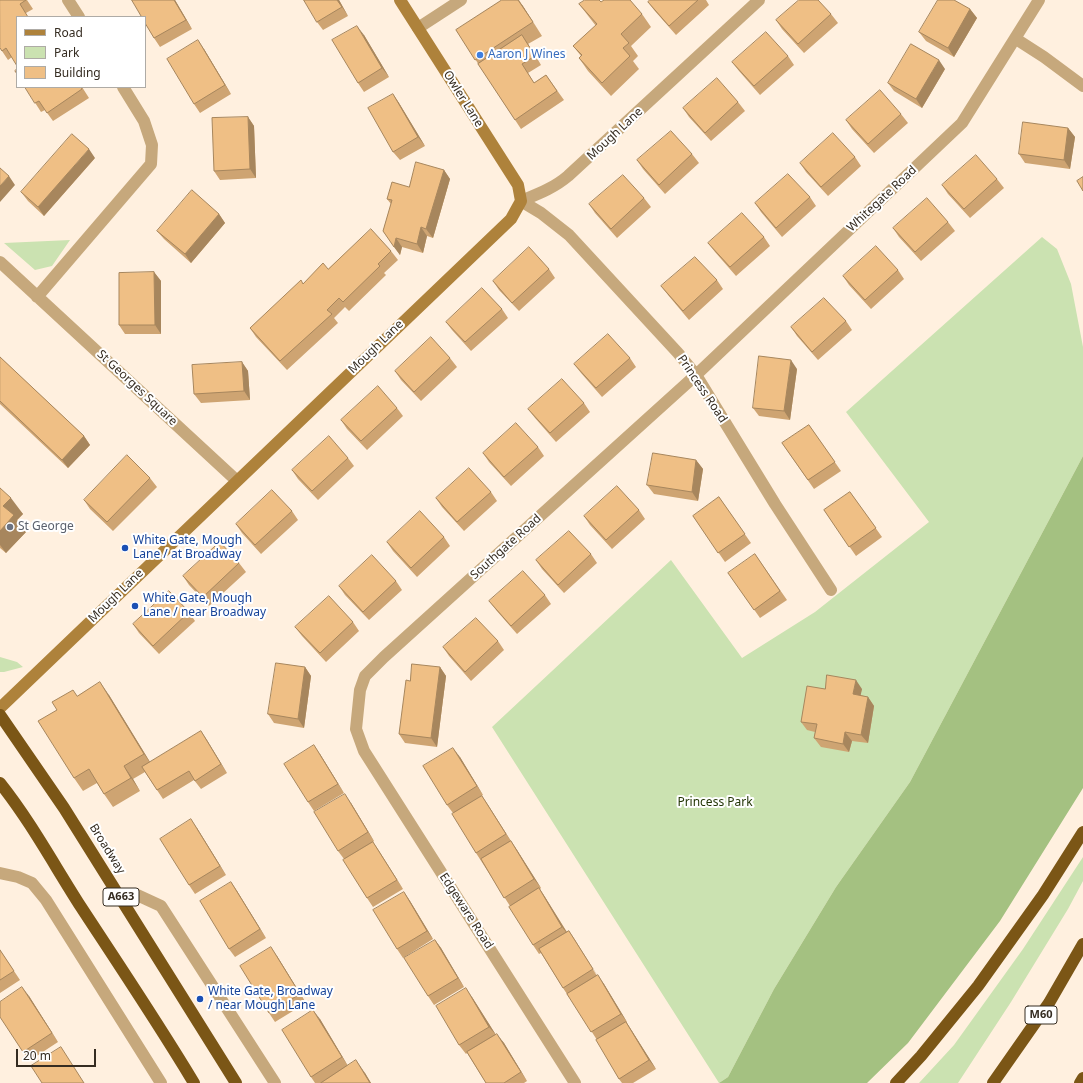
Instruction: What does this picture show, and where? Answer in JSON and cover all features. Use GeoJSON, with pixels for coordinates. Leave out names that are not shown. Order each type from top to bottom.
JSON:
{"type":"FeatureCollection","features":[{"type":"Feature","properties":{"kind":"highway","name":"Broadway"},"geometry":{"type":"LineString","coordinates":[[0,715],[56,795],[236,1083]]}},
{"type":"Feature","properties":{"kind":"highway"},"geometry":{"type":"LineString","coordinates":[[0,783],[16,803],[194,1083]]}},
{"type":"Feature","properties":{"kind":"highway"},"geometry":{"type":"LineString","coordinates":[[896,1083],[921,1056],[978,986],[1044,895],[1083,832]]}},
{"type":"Feature","properties":{"kind":"highway","name":"M60"},"geometry":{"type":"LineString","coordinates":[[993,1083],[1049,1003],[1083,944]]}},
{"type":"Feature","properties":{"kind":"highway"},"geometry":{"type":"LineString","coordinates":[[1080,1083],[1083,1078]]}},
{"type":"Feature","properties":{"kind":"street"},"geometry":{"type":"LineString","coordinates":[[68,0],[78,16]]}},
{"type":"Feature","properties":{"kind":"street","name":"Owler Lane"},"geometry":{"type":"LineString","coordinates":[[400,0],[518,186],[521,201]]}},
{"type":"Feature","properties":{"kind":"street"},"geometry":{"type":"LineString","coordinates":[[418,28],[461,0]]}},
{"type":"Feature","properties":{"kind":"street","name":"Mough Lane"},"geometry":{"type":"LineString","coordinates":[[0,708],[236,480],[511,218],[521,201],[546,191],[564,180],[759,0]]}},
{"type":"Feature","properties":{"kind":"street","name":"Whitegate Road"},"geometry":{"type":"LineString","coordinates":[[696,375],[962,123],[1039,0]]}},
{"type":"Feature","properties":{"kind":"street"},"geometry":{"type":"LineString","coordinates":[[1016,38],[1083,86]]}},
{"type":"Feature","properties":{"kind":"street"},"geometry":{"type":"LineString","coordinates":[[38,296],[151,164],[152,145],[144,121],[124,88]]}},
{"type":"Feature","properties":{"kind":"street","name":"Princess Road"},"geometry":{"type":"LineString","coordinates":[[521,201],[541,213],[569,235],[678,353],[696,375],[774,504],[831,590]]}},
{"type":"Feature","properties":{"kind":"street","name":"St Georges Square"},"geometry":{"type":"LineString","coordinates":[[0,262],[236,480]]}},
{"type":"Feature","properties":{"kind":"street","name":"Southgate Road"},"geometry":{"type":"LineString","coordinates":[[359,739],[356,729],[360,690],[365,676],[384,657],[696,375]]}},
{"type":"Feature","properties":{"kind":"street","name":"Edgeware Road"},"geometry":{"type":"LineString","coordinates":[[359,739],[364,751],[575,1083]]}},
{"type":"Feature","properties":{"kind":"street"},"geometry":{"type":"LineString","coordinates":[[0,873],[32,882],[161,1083]]}},
{"type":"Feature","properties":{"kind":"street"},"geometry":{"type":"LineString","coordinates":[[123,900],[135,894],[161,906],[275,1083]]}},
{"type":"Feature","properties":{"kind":"green space","name":"Princess Park"},"geometry":{"type":"Polygon","coordinates":[[[1042,237],[1057,249],[1071,284],[1083,347],[1083,456],[910,782],[836,887],[774,989],[728,1077],[719,1083],[492,727],[671,560],[742,658],[815,612],[929,522],[846,412],[1042,237]]]}},
{"type":"Feature","properties":{"kind":"green space"},"geometry":{"type":"Polygon","coordinates":[[[70,240],[52,266],[35,270],[4,243],[70,240]]]}},
{"type":"Feature","properties":{"kind":"green space"},"geometry":{"type":"Polygon","coordinates":[[[1083,456],[1083,788],[1000,921],[908,1043],[867,1083],[719,1083],[728,1077],[774,989],[836,887],[910,782],[1083,456]]]}},
{"type":"Feature","properties":{"kind":"green space"},"geometry":{"type":"Polygon","coordinates":[[[0,657],[17,662],[23,667],[0,672],[0,657]]]}},
{"type":"Feature","properties":{"kind":"green space"},"geometry":{"type":"Polygon","coordinates":[[[1083,857],[1083,881],[1068,909],[1011,1002],[958,1083],[919,1083],[954,1045],[1023,949],[1083,857]]]}},
{"type":"Feature","properties":{"kind":"building"},"geometry":{"type":"Polygon","coordinates":[[[0,0],[26,0],[20,4],[27,16],[16,16],[16,64],[6,48],[2,51],[0,48],[0,0]]]}},
{"type":"Feature","properties":{"kind":"building"},"geometry":{"type":"Polygon","coordinates":[[[132,0],[174,0],[186,20],[154,38],[146,25],[146,16],[141,16],[132,0]]]}},
{"type":"Feature","properties":{"kind":"building"},"geometry":{"type":"Polygon","coordinates":[[[304,0],[337,0],[342,7],[317,22],[304,0]]]}},
{"type":"Feature","properties":{"kind":"building"},"geometry":{"type":"Polygon","coordinates":[[[502,0],[518,0],[533,22],[475,60],[456,30],[502,0]]]}},
{"type":"Feature","properties":{"kind":"building"},"geometry":{"type":"Polygon","coordinates":[[[585,0],[599,0],[601,2],[604,0],[630,0],[642,14],[621,34],[629,43],[623,48],[630,56],[602,83],[579,58],[582,55],[573,46],[597,24],[579,4],[585,0]]]}},
{"type":"Feature","properties":{"kind":"building"},"geometry":{"type":"Polygon","coordinates":[[[650,0],[698,0],[669,26],[648,2],[650,0]]]}},
{"type":"Feature","properties":{"kind":"building"},"geometry":{"type":"Polygon","coordinates":[[[799,0],[818,0],[831,14],[798,44],[776,20],[799,0]]]}},
{"type":"Feature","properties":{"kind":"building"},"geometry":{"type":"Polygon","coordinates":[[[938,0],[954,0],[970,9],[948,48],[919,32],[938,0]]]}},
{"type":"Feature","properties":{"kind":"building"},"geometry":{"type":"Polygon","coordinates":[[[357,26],[382,68],[358,83],[332,40],[357,26]]]}},
{"type":"Feature","properties":{"kind":"building"},"geometry":{"type":"Polygon","coordinates":[[[766,32],[788,56],[754,86],[732,62],[766,32]]]}},
{"type":"Feature","properties":{"kind":"building"},"geometry":{"type":"Polygon","coordinates":[[[522,35],[535,56],[522,64],[534,83],[546,75],[557,91],[515,120],[478,64],[522,35]]]}},
{"type":"Feature","properties":{"kind":"building"},"geometry":{"type":"Polygon","coordinates":[[[198,40],[225,85],[194,104],[167,59],[198,40]]]}},
{"type":"Feature","properties":{"kind":"building"},"geometry":{"type":"Polygon","coordinates":[[[911,44],[939,60],[916,99],[888,83],[911,44]]]}},
{"type":"Feature","properties":{"kind":"building"},"geometry":{"type":"Polygon","coordinates":[[[717,78],[738,102],[705,133],[683,108],[717,78]]]}},
{"type":"Feature","properties":{"kind":"building"},"geometry":{"type":"Polygon","coordinates":[[[26,88],[82,89],[47,113],[39,101],[35,103],[26,88]]]}},
{"type":"Feature","properties":{"kind":"building"},"geometry":{"type":"Polygon","coordinates":[[[880,90],[901,114],[868,144],[846,120],[880,90]]]}},
{"type":"Feature","properties":{"kind":"building"},"geometry":{"type":"Polygon","coordinates":[[[393,94],[418,137],[393,152],[368,108],[393,94]]]}},
{"type":"Feature","properties":{"kind":"building"},"geometry":{"type":"Polygon","coordinates":[[[248,117],[250,169],[214,171],[212,118],[248,117]]]}},
{"type":"Feature","properties":{"kind":"building"},"geometry":{"type":"Polygon","coordinates":[[[1023,122],[1068,128],[1064,160],[1019,154],[1023,122]]]}},
{"type":"Feature","properties":{"kind":"building"},"geometry":{"type":"Polygon","coordinates":[[[671,131],[692,154],[659,185],[637,160],[671,131]]]}},
{"type":"Feature","properties":{"kind":"building"},"geometry":{"type":"Polygon","coordinates":[[[833,133],[855,157],[821,187],[800,163],[833,133]]]}},
{"type":"Feature","properties":{"kind":"building"},"geometry":{"type":"Polygon","coordinates":[[[72,134],[89,149],[38,207],[21,192],[72,134]]]}},
{"type":"Feature","properties":{"kind":"building"},"geometry":{"type":"Polygon","coordinates":[[[976,155],[997,179],[964,209],[942,185],[976,155]]]}},
{"type":"Feature","properties":{"kind":"building"},"geometry":{"type":"Polygon","coordinates":[[[416,162],[444,170],[426,229],[421,227],[417,244],[396,238],[394,247],[383,231],[392,200],[387,199],[392,182],[409,187],[416,162]]]}},
{"type":"Feature","properties":{"kind":"building"},"geometry":{"type":"Polygon","coordinates":[[[0,168],[9,176],[0,186],[0,168]]]}},
{"type":"Feature","properties":{"kind":"building"},"geometry":{"type":"Polygon","coordinates":[[[788,174],[810,197],[776,228],[755,203],[788,174]]]}},
{"type":"Feature","properties":{"kind":"building"},"geometry":{"type":"Polygon","coordinates":[[[623,175],[644,198],[611,229],[589,204],[623,175]]]}},
{"type":"Feature","properties":{"kind":"building"},"geometry":{"type":"Polygon","coordinates":[[[1083,177],[1083,191],[1077,181],[1083,177]]]}},
{"type":"Feature","properties":{"kind":"building"},"geometry":{"type":"Polygon","coordinates":[[[192,190],[219,214],[185,254],[157,231],[192,190]]]}},
{"type":"Feature","properties":{"kind":"building"},"geometry":{"type":"Polygon","coordinates":[[[927,198],[948,222],[915,252],[893,228],[927,198]]]}},
{"type":"Feature","properties":{"kind":"building"},"geometry":{"type":"Polygon","coordinates":[[[742,213],[764,237],[730,267],[708,243],[742,213]]]}},
{"type":"Feature","properties":{"kind":"building"},"geometry":{"type":"Polygon","coordinates":[[[371,229],[391,251],[378,264],[380,266],[343,302],[339,298],[327,310],[332,314],[280,361],[250,328],[301,280],[303,284],[323,263],[328,269],[371,229]]]}},
{"type":"Feature","properties":{"kind":"building"},"geometry":{"type":"Polygon","coordinates":[[[876,246],[898,270],[865,300],[843,276],[876,246]]]}},
{"type":"Feature","properties":{"kind":"building"},"geometry":{"type":"Polygon","coordinates":[[[529,247],[549,269],[512,303],[493,281],[529,247]]]}},
{"type":"Feature","properties":{"kind":"building"},"geometry":{"type":"Polygon","coordinates":[[[695,257],[717,280],[683,311],[661,286],[695,257]]]}},
{"type":"Feature","properties":{"kind":"building"},"geometry":{"type":"Polygon","coordinates":[[[154,272],[155,325],[119,325],[119,273],[154,272]]]}},
{"type":"Feature","properties":{"kind":"building"},"geometry":{"type":"Polygon","coordinates":[[[482,288],[502,309],[465,342],[446,322],[482,288]]]}},
{"type":"Feature","properties":{"kind":"building"},"geometry":{"type":"Polygon","coordinates":[[[824,298],[846,321],[812,352],[791,327],[824,298]]]}},
{"type":"Feature","properties":{"kind":"building"},"geometry":{"type":"Polygon","coordinates":[[[608,334],[630,358],[596,388],[574,364],[608,334]]]}},
{"type":"Feature","properties":{"kind":"building"},"geometry":{"type":"Polygon","coordinates":[[[431,337],[450,358],[414,392],[395,371],[431,337]]]}},
{"type":"Feature","properties":{"kind":"building"},"geometry":{"type":"Polygon","coordinates":[[[759,356],[791,360],[784,411],[753,408],[759,356]]]}},
{"type":"Feature","properties":{"kind":"building"},"geometry":{"type":"Polygon","coordinates":[[[0,357],[84,436],[62,460],[0,401],[0,357]]]}},
{"type":"Feature","properties":{"kind":"building"},"geometry":{"type":"Polygon","coordinates":[[[242,362],[244,391],[194,394],[192,365],[242,362]]]}},
{"type":"Feature","properties":{"kind":"building"},"geometry":{"type":"Polygon","coordinates":[[[562,379],[584,403],[550,433],[528,409],[562,379]]]}},
{"type":"Feature","properties":{"kind":"building"},"geometry":{"type":"Polygon","coordinates":[[[378,386],[397,408],[361,441],[341,420],[378,386]]]}},
{"type":"Feature","properties":{"kind":"building"},"geometry":{"type":"Polygon","coordinates":[[[516,423],[538,447],[504,477],[483,453],[516,423]]]}},
{"type":"Feature","properties":{"kind":"building"},"geometry":{"type":"Polygon","coordinates":[[[809,425],[835,462],[808,480],[782,443],[809,425]]]}},
{"type":"Feature","properties":{"kind":"building"},"geometry":{"type":"Polygon","coordinates":[[[329,436],[348,458],[312,491],[292,470],[329,436]]]}},
{"type":"Feature","properties":{"kind":"building"},"geometry":{"type":"Polygon","coordinates":[[[653,453],[696,460],[692,492],[647,485],[653,453]]]}},
{"type":"Feature","properties":{"kind":"building"},"geometry":{"type":"Polygon","coordinates":[[[127,455],[150,478],[107,522],[84,500],[127,455]]]}},
{"type":"Feature","properties":{"kind":"building"},"geometry":{"type":"Polygon","coordinates":[[[469,468],[491,492],[457,522],[436,498],[469,468]]]}},
{"type":"Feature","properties":{"kind":"building"},"geometry":{"type":"Polygon","coordinates":[[[617,486],[639,510],[606,540],[584,516],[617,486]]]}},
{"type":"Feature","properties":{"kind":"building"},"geometry":{"type":"Polygon","coordinates":[[[0,488],[11,498],[3,506],[14,515],[0,531],[0,488]]]}},
{"type":"Feature","properties":{"kind":"building"},"geometry":{"type":"Polygon","coordinates":[[[272,490],[292,511],[255,545],[236,524],[272,490]]]}},
{"type":"Feature","properties":{"kind":"building"},"geometry":{"type":"Polygon","coordinates":[[[850,492],[876,528],[849,547],[824,510],[850,492]]]}},
{"type":"Feature","properties":{"kind":"building"},"geometry":{"type":"Polygon","coordinates":[[[719,497],[745,534],[718,553],[693,516],[719,497]]]}},
{"type":"Feature","properties":{"kind":"building"},"geometry":{"type":"Polygon","coordinates":[[[420,511],[444,537],[411,568],[387,542],[420,511]]]}},
{"type":"Feature","properties":{"kind":"building"},"geometry":{"type":"Polygon","coordinates":[[[569,531],[591,554],[558,585],[536,560],[569,531]]]}},
{"type":"Feature","properties":{"kind":"building"},"geometry":{"type":"Polygon","coordinates":[[[220,542],[239,563],[203,597],[183,576],[220,542]]]}},
{"type":"Feature","properties":{"kind":"building"},"geometry":{"type":"Polygon","coordinates":[[[755,554],[780,591],[754,610],[728,573],[755,554]]]}},
{"type":"Feature","properties":{"kind":"building"},"geometry":{"type":"Polygon","coordinates":[[[372,555],[396,581],[363,612],[339,586],[372,555]]]}},
{"type":"Feature","properties":{"kind":"building"},"geometry":{"type":"Polygon","coordinates":[[[523,571],[545,595],[511,626],[489,601],[523,571]]]}},
{"type":"Feature","properties":{"kind":"building"},"geometry":{"type":"Polygon","coordinates":[[[169,591],[189,612],[153,646],[133,624],[169,591]]]}},
{"type":"Feature","properties":{"kind":"building"},"geometry":{"type":"Polygon","coordinates":[[[329,596],[353,622],[320,653],[295,627],[329,596]]]}},
{"type":"Feature","properties":{"kind":"building"},"geometry":{"type":"Polygon","coordinates":[[[476,618],[498,641],[465,672],[443,647],[476,618]]]}},
{"type":"Feature","properties":{"kind":"building"},"geometry":{"type":"Polygon","coordinates":[[[276,663],[305,667],[298,719],[268,714],[276,663]]]}},
{"type":"Feature","properties":{"kind":"building"},"geometry":{"type":"Polygon","coordinates":[[[412,664],[440,667],[431,738],[399,734],[406,680],[410,681],[412,664]]]}},
{"type":"Feature","properties":{"kind":"building"},"geometry":{"type":"Polygon","coordinates":[[[827,675],[856,680],[853,694],[868,697],[861,735],[845,732],[843,744],[814,738],[817,724],[801,722],[807,686],[825,689],[827,675]]]}},
{"type":"Feature","properties":{"kind":"building"},"geometry":{"type":"Polygon","coordinates":[[[100,682],[144,754],[124,766],[131,778],[104,794],[89,769],[74,778],[38,721],[57,710],[52,702],[73,690],[77,696],[100,682]]]}},
{"type":"Feature","properties":{"kind":"building"},"geometry":{"type":"Polygon","coordinates":[[[201,731],[221,764],[195,781],[189,771],[157,790],[142,767],[201,731]]]}},
{"type":"Feature","properties":{"kind":"building"},"geometry":{"type":"Polygon","coordinates":[[[314,745],[338,784],[308,802],[284,764],[314,745]]]}},
{"type":"Feature","properties":{"kind":"building"},"geometry":{"type":"Polygon","coordinates":[[[453,748],[477,786],[447,805],[423,766],[453,748]]]}},
{"type":"Feature","properties":{"kind":"building"},"geometry":{"type":"Polygon","coordinates":[[[345,794],[368,832],[338,851],[314,812],[345,794]]]}},
{"type":"Feature","properties":{"kind":"building"},"geometry":{"type":"Polygon","coordinates":[[[482,796],[506,834],[476,853],[452,814],[482,796]]]}},
{"type":"Feature","properties":{"kind":"building"},"geometry":{"type":"Polygon","coordinates":[[[191,819],[220,866],[189,885],[160,839],[191,819]]]}},
{"type":"Feature","properties":{"kind":"building"},"geometry":{"type":"Polygon","coordinates":[[[511,841],[534,879],[504,898],[481,859],[511,841]]]}},
{"type":"Feature","properties":{"kind":"building"},"geometry":{"type":"Polygon","coordinates":[[[373,842],[397,880],[367,898],[343,860],[373,842]]]}},
{"type":"Feature","properties":{"kind":"building"},"geometry":{"type":"Polygon","coordinates":[[[231,882],[260,929],[229,949],[200,901],[231,882]]]}},
{"type":"Feature","properties":{"kind":"building"},"geometry":{"type":"Polygon","coordinates":[[[539,888],[562,927],[533,945],[509,907],[539,888]]]}},
{"type":"Feature","properties":{"kind":"building"},"geometry":{"type":"Polygon","coordinates":[[[404,892],[427,931],[397,949],[373,910],[404,892]]]}},
{"type":"Feature","properties":{"kind":"building"},"geometry":{"type":"Polygon","coordinates":[[[569,931],[593,969],[563,988],[539,949],[569,931]]]}},
{"type":"Feature","properties":{"kind":"building"},"geometry":{"type":"Polygon","coordinates":[[[435,940],[458,978],[428,996],[404,958],[435,940]]]}},
{"type":"Feature","properties":{"kind":"building"},"geometry":{"type":"Polygon","coordinates":[[[271,947],[300,994],[269,1013],[240,966],[271,947]]]}},
{"type":"Feature","properties":{"kind":"building"},"geometry":{"type":"Polygon","coordinates":[[[0,950],[14,971],[0,980],[0,950]]]}},
{"type":"Feature","properties":{"kind":"building"},"geometry":{"type":"Polygon","coordinates":[[[598,975],[621,1014],[591,1032],[567,994],[598,975]]]}},
{"type":"Feature","properties":{"kind":"building"},"geometry":{"type":"Polygon","coordinates":[[[22,987],[52,1033],[23,1052],[0,1017],[0,1002],[22,987]]]}},
{"type":"Feature","properties":{"kind":"building"},"geometry":{"type":"Polygon","coordinates":[[[466,988],[489,1027],[459,1045],[436,1006],[466,988]]]}},
{"type":"Feature","properties":{"kind":"building"},"geometry":{"type":"Polygon","coordinates":[[[313,1010],[342,1057],[311,1077],[282,1030],[313,1010]]]}},
{"type":"Feature","properties":{"kind":"building"},"geometry":{"type":"Polygon","coordinates":[[[626,1022],[649,1060],[619,1079],[596,1040],[626,1022]]]}},
{"type":"Feature","properties":{"kind":"building"},"geometry":{"type":"Polygon","coordinates":[[[497,1034],[521,1072],[504,1083],[486,1083],[467,1052],[497,1034]]]}},
{"type":"Feature","properties":{"kind":"building"},"geometry":{"type":"Polygon","coordinates":[[[61,1047],[84,1083],[42,1083],[31,1066],[61,1047]]]}},
{"type":"Feature","properties":{"kind":"building"},"geometry":{"type":"Polygon","coordinates":[[[356,1060],[370,1083],[321,1083],[356,1060]]]}},
{"type":"Feature","properties":{"kind":"place","name":"Aaron J Wines"},"geometry":{"type":"Point","coordinates":[480,55]}},
{"type":"Feature","properties":{"kind":"place","name":"St George"},"geometry":{"type":"Point","coordinates":[10,527]}},
{"type":"Feature","properties":{"kind":"place","name":"White Gate, Mough Lane / at Broadway"},"geometry":{"type":"Point","coordinates":[125,548]}},
{"type":"Feature","properties":{"kind":"place","name":"White Gate, Mough Lane / near Broadway"},"geometry":{"type":"Point","coordinates":[135,606]}},
{"type":"Feature","properties":{"kind":"place","name":"White Gate, Broadway / near Mough Lane"},"geometry":{"type":"Point","coordinates":[200,999]}}]}
